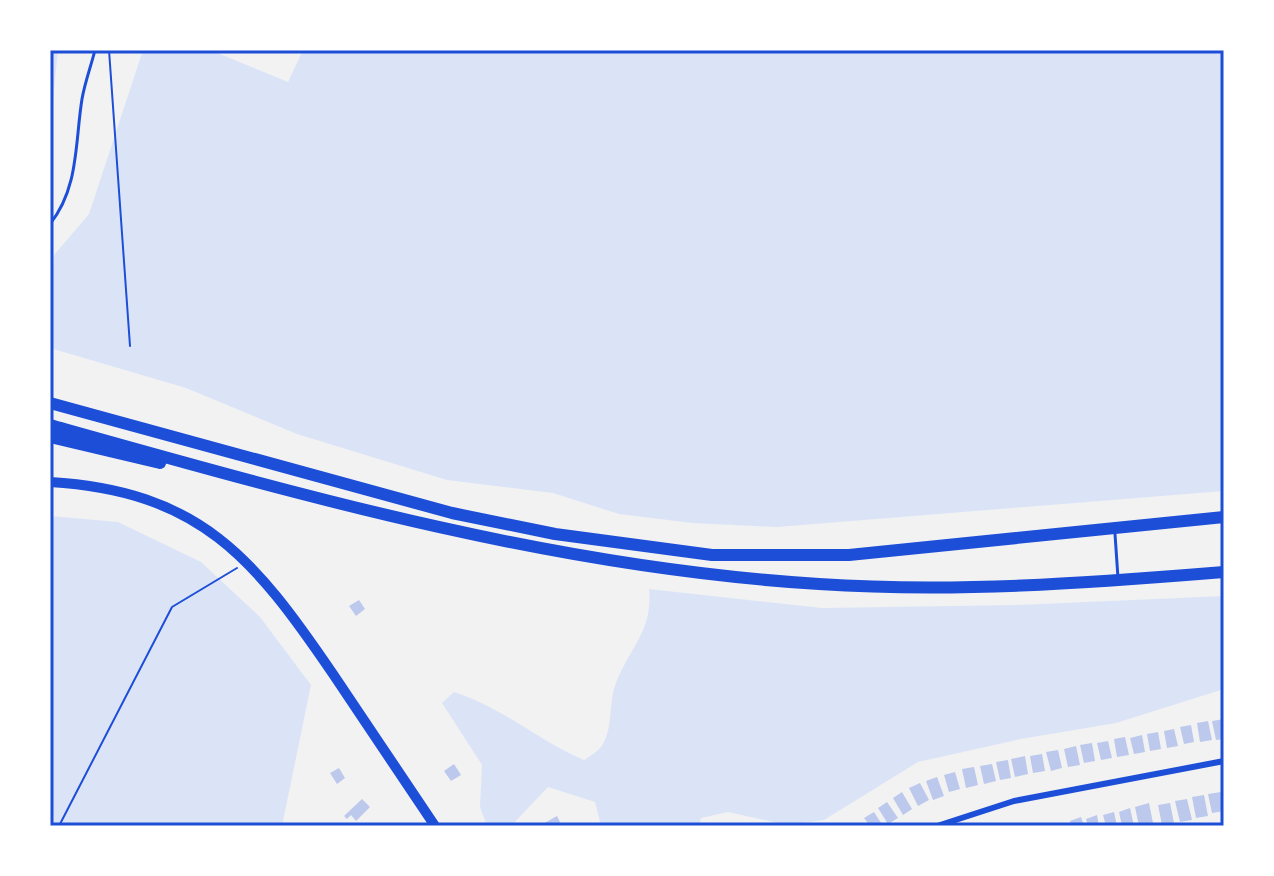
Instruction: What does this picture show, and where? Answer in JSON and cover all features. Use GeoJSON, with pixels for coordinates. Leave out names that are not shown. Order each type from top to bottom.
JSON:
{"type":"FeatureCollection","features":[{"type":"Feature","properties":{"kind":"highway"},"geometry":{"type":"LineString","coordinates":[[50,403],[416,504],[532,530],[652,549],[742,557],[824,557],[1224,517]]}},
{"type":"Feature","properties":{"kind":"highway"},"geometry":{"type":"LineString","coordinates":[[50,425],[304,495],[514,545],[717,576],[884,587],[1034,588],[1224,572]]}},
{"type":"Feature","properties":{"kind":"highway"},"geometry":{"type":"LineString","coordinates":[[50,437],[287,495],[304,495]]}},
{"type":"Feature","properties":{"kind":"main road"},"geometry":{"type":"LineString","coordinates":[[50,482],[93,485],[141,497],[212,532],[247,561],[288,609],[435,826]]}},
{"type":"Feature","properties":{"kind":"street"},"geometry":{"type":"LineString","coordinates":[[937,826],[1014,801],[1224,761]]}},
{"type":"Feature","properties":{"kind":"lane"},"geometry":{"type":"LineString","coordinates":[[50,224],[61,210],[75,170],[82,97],[95,50]]}},
{"type":"Feature","properties":{"kind":"lane"},"geometry":{"type":"LineString","coordinates":[[1115,528],[1118,582]]}},
{"type":"Feature","properties":{"kind":"path"},"geometry":{"type":"LineString","coordinates":[[109,50],[130,346]]}},
{"type":"Feature","properties":{"kind":"path"},"geometry":{"type":"LineString","coordinates":[[59,826],[172,607],[247,561]]}},
{"type":"Feature","properties":{"kind":"shaded area"},"geometry":{"type":"Polygon","coordinates":[[[50,50],[58,50],[50,131],[50,50]]]}},
{"type":"Feature","properties":{"kind":"shaded area"},"geometry":{"type":"Polygon","coordinates":[[[143,50],[210,50],[288,82],[303,50],[1224,50],[1224,491],[777,527],[692,523],[619,514],[553,493],[447,480],[297,434],[186,388],[50,348],[50,267],[54,255],[89,214],[143,50]]]}},
{"type":"Feature","properties":{"kind":"shaded area"},"geometry":{"type":"Polygon","coordinates":[[[50,516],[118,522],[201,562],[260,617],[311,685],[282,826],[50,823],[50,516]]]}},
{"type":"Feature","properties":{"kind":"shaded area"},"geometry":{"type":"Polygon","coordinates":[[[649,589],[822,608],[1017,605],[1224,596],[1224,689],[1116,723],[1021,739],[918,762],[824,820],[787,825],[728,812],[701,818],[699,826],[601,826],[595,802],[548,787],[511,826],[487,826],[480,807],[482,765],[442,703],[454,692],[471,698],[584,760],[603,744],[616,683],[648,616],[649,589]]]}},
{"type":"Feature","properties":{"kind":"building"},"geometry":{"type":"Polygon","coordinates":[[[359,600],[365,609],[356,616],[349,606],[359,600]]]}},
{"type":"Feature","properties":{"kind":"building"},"geometry":{"type":"Polygon","coordinates":[[[1224,719],[1224,739],[1216,740],[1212,721],[1224,719]]]}},
{"type":"Feature","properties":{"kind":"building"},"geometry":{"type":"Polygon","coordinates":[[[1208,721],[1212,740],[1200,742],[1197,723],[1208,721]]]}},
{"type":"Feature","properties":{"kind":"building"},"geometry":{"type":"Polygon","coordinates":[[[1191,725],[1194,742],[1184,744],[1180,727],[1191,725]]]}},
{"type":"Feature","properties":{"kind":"building"},"geometry":{"type":"Polygon","coordinates":[[[1174,729],[1178,746],[1167,748],[1164,731],[1174,729]]]}},
{"type":"Feature","properties":{"kind":"building"},"geometry":{"type":"Polygon","coordinates":[[[1158,732],[1161,749],[1150,751],[1147,734],[1158,732]]]}},
{"type":"Feature","properties":{"kind":"building"},"geometry":{"type":"Polygon","coordinates":[[[1142,735],[1145,752],[1134,754],[1130,738],[1142,735]]]}},
{"type":"Feature","properties":{"kind":"building"},"geometry":{"type":"Polygon","coordinates":[[[1125,737],[1129,755],[1117,757],[1114,739],[1125,737]]]}},
{"type":"Feature","properties":{"kind":"building"},"geometry":{"type":"Polygon","coordinates":[[[1108,741],[1112,758],[1101,760],[1097,743],[1108,741]]]}},
{"type":"Feature","properties":{"kind":"building"},"geometry":{"type":"Polygon","coordinates":[[[1092,743],[1095,761],[1084,763],[1080,745],[1092,743]]]}},
{"type":"Feature","properties":{"kind":"building"},"geometry":{"type":"Polygon","coordinates":[[[1076,746],[1080,765],[1068,767],[1064,749],[1076,746]]]}},
{"type":"Feature","properties":{"kind":"building"},"geometry":{"type":"Polygon","coordinates":[[[1058,750],[1062,768],[1051,771],[1046,752],[1058,750]]]}},
{"type":"Feature","properties":{"kind":"building"},"geometry":{"type":"Polygon","coordinates":[[[1042,754],[1045,771],[1033,773],[1030,756],[1042,754]]]}},
{"type":"Feature","properties":{"kind":"building"},"geometry":{"type":"Polygon","coordinates":[[[1025,756],[1028,774],[1015,777],[1011,759],[1025,756]]]}},
{"type":"Feature","properties":{"kind":"building"},"geometry":{"type":"Polygon","coordinates":[[[1008,760],[1011,778],[1000,780],[996,762],[1008,760]]]}},
{"type":"Feature","properties":{"kind":"building"},"geometry":{"type":"Polygon","coordinates":[[[454,764],[461,775],[451,781],[444,771],[454,764]]]}},
{"type":"Feature","properties":{"kind":"building"},"geometry":{"type":"Polygon","coordinates":[[[992,764],[996,781],[984,784],[980,766],[992,764]]]}},
{"type":"Feature","properties":{"kind":"building"},"geometry":{"type":"Polygon","coordinates":[[[974,767],[978,785],[966,788],[962,769],[974,767]]]}},
{"type":"Feature","properties":{"kind":"building"},"geometry":{"type":"Polygon","coordinates":[[[339,768],[345,778],[337,784],[330,773],[339,768]]]}},
{"type":"Feature","properties":{"kind":"building"},"geometry":{"type":"Polygon","coordinates":[[[955,772],[960,789],[949,792],[944,775],[955,772]]]}},
{"type":"Feature","properties":{"kind":"building"},"geometry":{"type":"Polygon","coordinates":[[[937,777],[944,796],[933,800],[926,781],[937,777]]]}},
{"type":"Feature","properties":{"kind":"building"},"geometry":{"type":"Polygon","coordinates":[[[920,783],[929,800],[918,806],[909,788],[920,783]]]}},
{"type":"Feature","properties":{"kind":"building"},"geometry":{"type":"Polygon","coordinates":[[[902,792],[912,809],[903,815],[893,798],[902,792]]]}},
{"type":"Feature","properties":{"kind":"building"},"geometry":{"type":"Polygon","coordinates":[[[1221,792],[1224,811],[1212,813],[1208,794],[1221,792]]]}},
{"type":"Feature","properties":{"kind":"building"},"geometry":{"type":"Polygon","coordinates":[[[1204,795],[1208,816],[1196,818],[1192,797],[1204,795]]]}},
{"type":"Feature","properties":{"kind":"building"},"geometry":{"type":"Polygon","coordinates":[[[362,799],[370,807],[356,821],[351,815],[347,819],[344,816],[362,799]]]}},
{"type":"Feature","properties":{"kind":"building"},"geometry":{"type":"Polygon","coordinates":[[[1187,799],[1192,820],[1180,822],[1175,801],[1187,799]]]}},
{"type":"Feature","properties":{"kind":"building"},"geometry":{"type":"Polygon","coordinates":[[[887,802],[898,818],[888,824],[878,808],[887,802]]]}},
{"type":"Feature","properties":{"kind":"building"},"geometry":{"type":"Polygon","coordinates":[[[1149,803],[1153,823],[1139,826],[1135,807],[1149,803]]]}},
{"type":"Feature","properties":{"kind":"building"},"geometry":{"type":"Polygon","coordinates":[[[1170,803],[1174,823],[1162,825],[1158,805],[1170,803]]]}},
{"type":"Feature","properties":{"kind":"building"},"geometry":{"type":"Polygon","coordinates":[[[1130,808],[1134,826],[1122,826],[1119,812],[1130,808]]]}},
{"type":"Feature","properties":{"kind":"building"},"geometry":{"type":"Polygon","coordinates":[[[874,812],[883,826],[870,826],[864,818],[874,812]]]}},
{"type":"Feature","properties":{"kind":"building"},"geometry":{"type":"Polygon","coordinates":[[[1114,812],[1117,826],[1106,826],[1103,815],[1114,812]]]}},
{"type":"Feature","properties":{"kind":"building"},"geometry":{"type":"Polygon","coordinates":[[[1097,815],[1099,826],[1088,826],[1086,819],[1097,815]]]}},
{"type":"Feature","properties":{"kind":"building"},"geometry":{"type":"Polygon","coordinates":[[[557,816],[562,826],[544,826],[543,824],[557,816]]]}},
{"type":"Feature","properties":{"kind":"building"},"geometry":{"type":"Polygon","coordinates":[[[1081,817],[1084,826],[1071,826],[1070,821],[1081,817]]]}}]}
